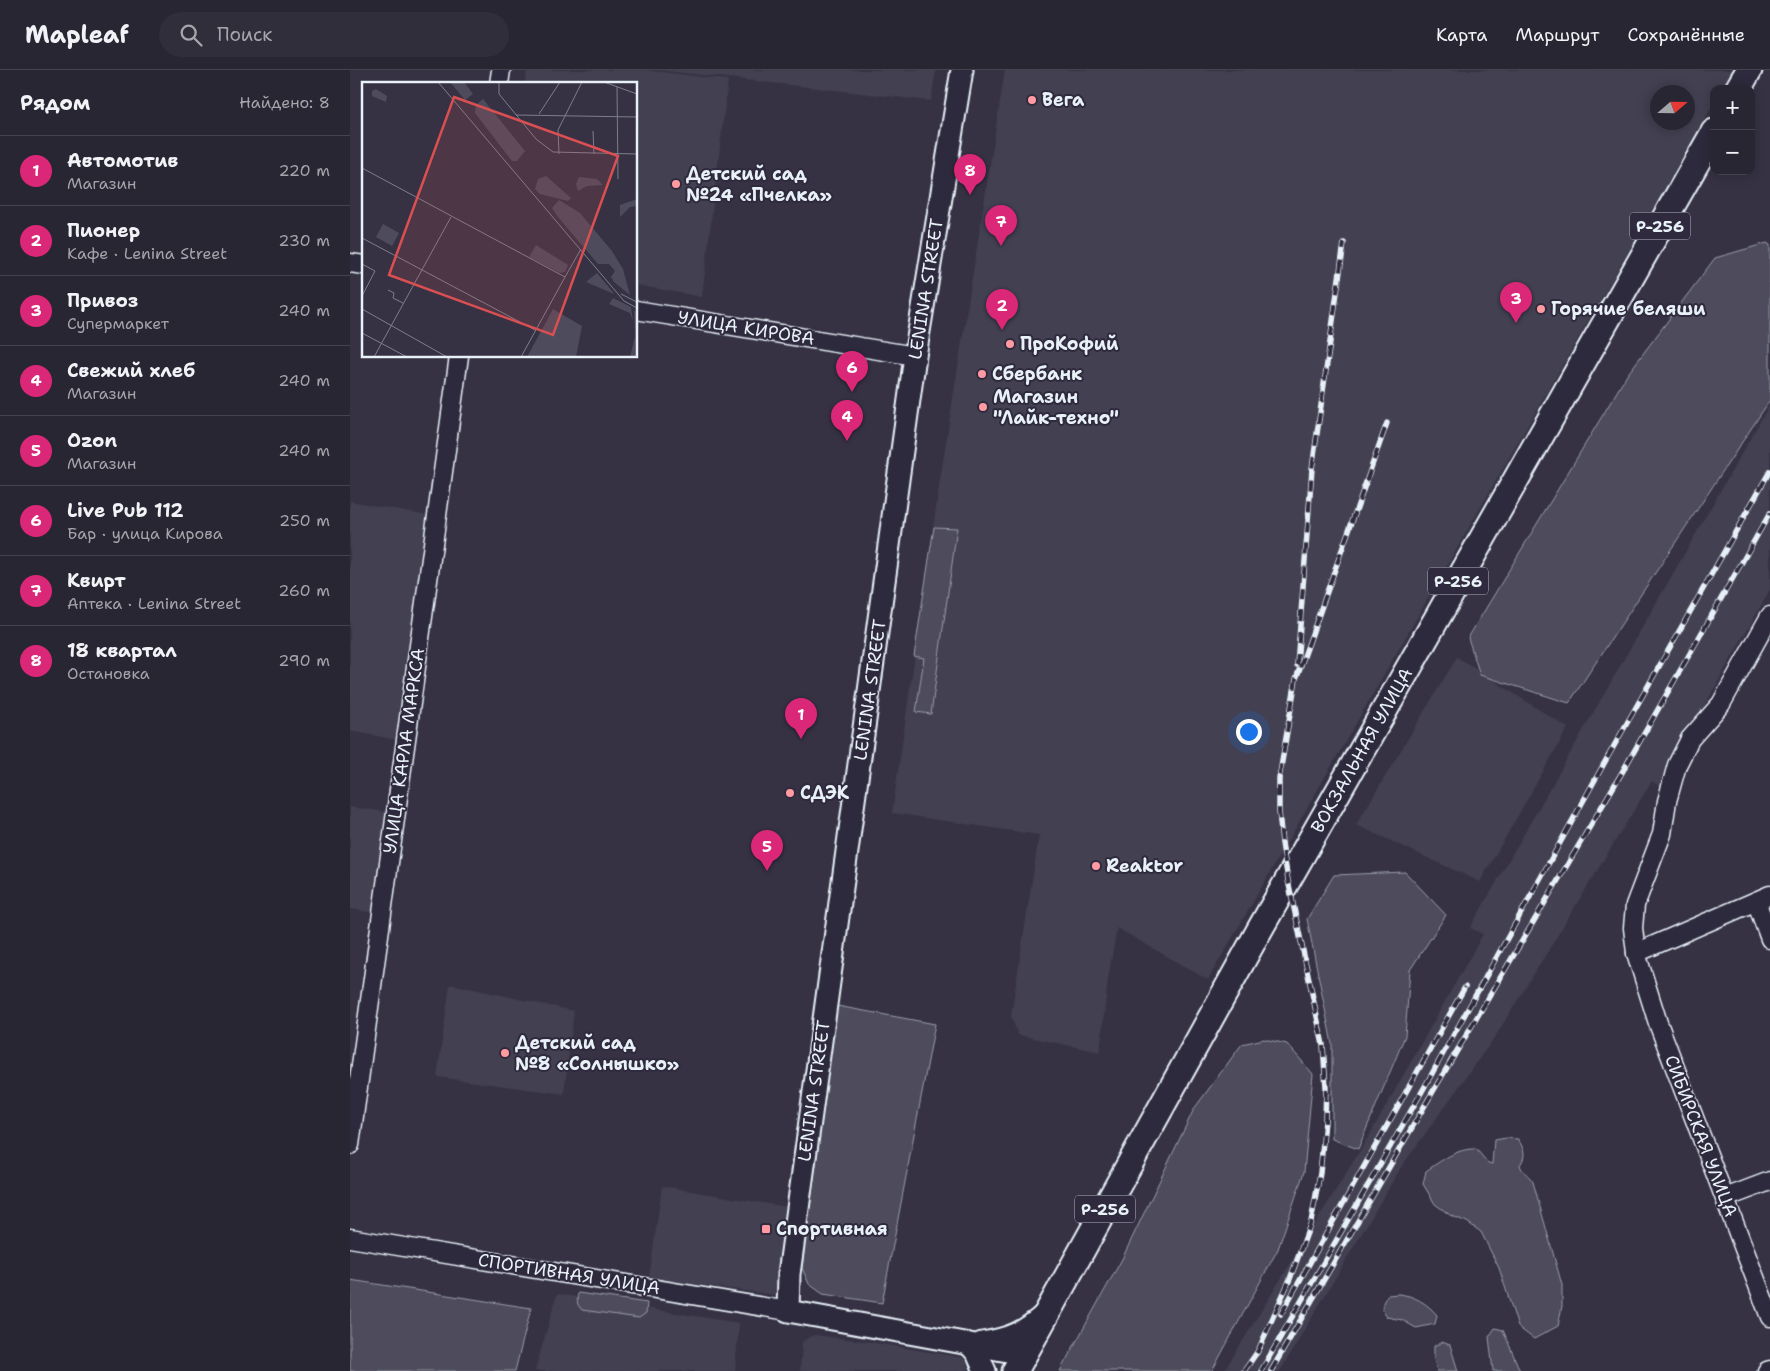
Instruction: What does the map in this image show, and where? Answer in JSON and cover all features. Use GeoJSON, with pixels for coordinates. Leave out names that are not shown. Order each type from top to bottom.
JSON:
{"type":"FeatureCollection","features":[{"type":"Feature","properties":{"kind":"highway"},"geometry":{"type":"LineString","coordinates":[[1740,85],[1749,70]]}},
{"type":"Feature","properties":{"kind":"highway","name":"ВОКЗАЛЬНАЯ УЛИЦА"},"geometry":{"type":"LineString","coordinates":[[1019,1363],[1265,921],[1710,139]]}},
{"type":"Feature","properties":{"kind":"main road","name":"LENINA STREET"},"geometry":{"type":"LineString","coordinates":[[788,1311],[789,1274],[915,356],[962,70]]}},
{"type":"Feature","properties":{"kind":"main road"},"geometry":{"type":"LineString","coordinates":[[969,1344],[1009,1338],[1031,1326],[1048,1310]]}},
{"type":"Feature","properties":{"kind":"main road"},"geometry":{"type":"LineString","coordinates":[[788,1311],[969,1344],[1019,1363]]}},
{"type":"Feature","properties":{"kind":"main road"},"geometry":{"type":"LineString","coordinates":[[969,1344],[984,1364],[985,1371]]}},
{"type":"Feature","properties":{"kind":"street","name":"УЛИЦА КИРОВА"},"geometry":{"type":"LineString","coordinates":[[638,310],[915,356]]}},
{"type":"Feature","properties":{"kind":"street","name":"УЛИЦА КАРЛА МАРКСА"},"geometry":{"type":"LineString","coordinates":[[350,1145],[459,358]]}},
{"type":"Feature","properties":{"kind":"street","name":"СИБИРСКАЯ УЛИЦА"},"geometry":{"type":"LineString","coordinates":[[1770,616],[1721,704],[1690,739],[1677,764],[1667,801],[1662,834],[1635,905],[1633,928],[1636,953],[1658,1023],[1770,1317]]}},
{"type":"Feature","properties":{"kind":"street"},"geometry":{"type":"LineString","coordinates":[[1636,953],[1763,898],[1770,939]]}},
{"type":"Feature","properties":{"kind":"street"},"geometry":{"type":"LineString","coordinates":[[1726,1198],[1770,1181]]}},
{"type":"Feature","properties":{"kind":"street","name":"СПОРТИВНАЯ УЛИЦА"},"geometry":{"type":"LineString","coordinates":[[350,1238],[788,1311]]}},
{"type":"Feature","properties":{"kind":"shaded area","name":"Детский сад №24 «Пчелка»"},"geometry":{"type":"Polygon","coordinates":[[[527,70],[645,70],[728,80],[702,297],[638,285],[638,82],[525,82],[527,70]]]}},
{"type":"Feature","properties":{"kind":"shaded area"},"geometry":{"type":"Polygon","coordinates":[[[657,70],[936,70],[931,101],[657,70]]]}},
{"type":"Feature","properties":{"kind":"shaded area"},"geometry":{"type":"Polygon","coordinates":[[[1005,70],[1733,70],[1724,85],[1710,85],[1710,110],[1208,980],[1117,928],[1108,979],[1100,1052],[1018,1035],[1011,1016],[1039,835],[892,813],[940,480],[1005,70]]]}},
{"type":"Feature","properties":{"kind":"shaded area"},"geometry":{"type":"Polygon","coordinates":[[[1767,243],[1770,245],[1770,400],[1569,703],[1480,675],[1468,638],[1627,375],[1715,258],[1767,243]]]}},
{"type":"Feature","properties":{"kind":"shaded area"},"geometry":{"type":"Polygon","coordinates":[[[1770,404],[1770,590],[1659,786],[1652,781],[1497,1034],[1402,1166],[1280,1371],[1224,1371],[1369,1136],[1483,934],[1470,928],[1770,404]]]}},
{"type":"Feature","properties":{"kind":"shaded area"},"geometry":{"type":"Polygon","coordinates":[[[350,501],[428,515],[398,740],[350,731],[350,501]]]}},
{"type":"Feature","properties":{"kind":"shaded area"},"geometry":{"type":"Polygon","coordinates":[[[934,527],[957,528],[931,714],[916,712],[924,658],[914,656],[934,527]]]}},
{"type":"Feature","properties":{"kind":"shaded area"},"geometry":{"type":"Polygon","coordinates":[[[1457,657],[1568,728],[1480,882],[1356,825],[1457,657]]]}},
{"type":"Feature","properties":{"kind":"shaded area"},"geometry":{"type":"Polygon","coordinates":[[[350,807],[388,812],[375,913],[350,909],[350,807]]]}},
{"type":"Feature","properties":{"kind":"shaded area"},"geometry":{"type":"Polygon","coordinates":[[[1405,872],[1446,915],[1410,970],[1405,1036],[1358,1149],[1332,1139],[1332,1044],[1307,919],[1334,875],[1405,872]]]}},
{"type":"Feature","properties":{"kind":"shaded area","name":"Детский сад №8 «Солнышко»"},"geometry":{"type":"Polygon","coordinates":[[[450,984],[574,1011],[564,1094],[437,1077],[450,984]]]}},
{"type":"Feature","properties":{"kind":"shaded area"},"geometry":{"type":"Polygon","coordinates":[[[837,1006],[935,1024],[882,1303],[823,1294],[809,1284],[802,1268],[837,1006]]]}},
{"type":"Feature","properties":{"kind":"shaded area"},"geometry":{"type":"Polygon","coordinates":[[[1264,1039],[1287,1044],[1313,1074],[1304,1172],[1278,1249],[1212,1371],[1060,1371],[1122,1259],[1194,1109],[1242,1044],[1264,1039]]]}},
{"type":"Feature","properties":{"kind":"shaded area"},"geometry":{"type":"Polygon","coordinates":[[[1518,1139],[1523,1149],[1524,1155],[1520,1165],[1533,1182],[1562,1285],[1562,1306],[1558,1326],[1534,1339],[1518,1327],[1499,1268],[1481,1232],[1467,1222],[1450,1215],[1435,1204],[1423,1184],[1426,1171],[1462,1151],[1476,1149],[1488,1163],[1492,1164],[1494,1140],[1518,1139]]]}},
{"type":"Feature","properties":{"kind":"shaded area"},"geometry":{"type":"Polygon","coordinates":[[[662,1186],[787,1207],[775,1295],[649,1278],[662,1186]]]}},
{"type":"Feature","properties":{"kind":"shaded area"},"geometry":{"type":"Polygon","coordinates":[[[350,1280],[531,1308],[515,1371],[350,1371],[350,1280]]]}},
{"type":"Feature","properties":{"kind":"shaded area"},"geometry":{"type":"Polygon","coordinates":[[[578,1293],[647,1303],[646,1313],[639,1318],[582,1310],[577,1300],[578,1293]]]}},
{"type":"Feature","properties":{"kind":"shaded area"},"geometry":{"type":"Polygon","coordinates":[[[557,1294],[739,1323],[735,1371],[535,1371],[557,1294]]]}},
{"type":"Feature","properties":{"kind":"shaded area"},"geometry":{"type":"Polygon","coordinates":[[[1398,1294],[1419,1300],[1429,1307],[1437,1315],[1435,1324],[1416,1328],[1402,1320],[1387,1317],[1382,1308],[1384,1301],[1388,1295],[1398,1294]]]}},
{"type":"Feature","properties":{"kind":"shaded area"},"geometry":{"type":"Polygon","coordinates":[[[1495,1328],[1503,1330],[1520,1371],[1493,1371],[1489,1337],[1495,1328]]]}},
{"type":"Feature","properties":{"kind":"shaded area"},"geometry":{"type":"Polygon","coordinates":[[[815,1335],[965,1358],[969,1371],[800,1371],[802,1342],[815,1335]]]}},
{"type":"Feature","properties":{"kind":"shaded area"},"geometry":{"type":"Polygon","coordinates":[[[1442,1342],[1450,1345],[1458,1371],[1437,1371],[1434,1359],[1434,1346],[1442,1342]]]}},
{"type":"Feature","properties":{"kind":"railway"},"geometry":{"type":"LineString","coordinates":[[1297,665],[1312,469],[1344,243]]}},
{"type":"Feature","properties":{"kind":"railway"},"geometry":{"type":"LineString","coordinates":[[1257,1353],[1290,1279],[1311,1222],[1320,1173],[1325,1121],[1326,1087],[1323,1045],[1288,880],[1279,811],[1279,779],[1296,679],[1387,423]]}},
{"type":"Feature","properties":{"kind":"railway"},"geometry":{"type":"LineString","coordinates":[[1261,1371],[1424,1088],[1606,760],[1770,471]]}},
{"type":"Feature","properties":{"kind":"railway"},"geometry":{"type":"LineString","coordinates":[[1271,1371],[1432,1093],[1624,769],[1770,513]]}},
{"type":"Feature","properties":{"kind":"railway"},"geometry":{"type":"LineString","coordinates":[[1281,1314],[1465,987]]}},
{"type":"Feature","properties":{"kind":"railway"},"geometry":{"type":"LineString","coordinates":[[1244,1371],[1260,1348]]}},
{"type":"Feature","properties":{"kind":"place","name":"Вега"},"geometry":{"type":"Point","coordinates":[1032,100]}},
{"type":"Feature","properties":{"kind":"place","name":"Детский сад №24 «Пчелка»"},"geometry":{"type":"Point","coordinates":[676,184]}},
{"type":"Feature","properties":{"kind":"place","name":"18 квартал"},"geometry":{"type":"Point","coordinates":[970,195]}},
{"type":"Feature","properties":{"kind":"place","name":"Квирт"},"geometry":{"type":"Point","coordinates":[1001,246]}},
{"type":"Feature","properties":{"kind":"place","name":"Горячие беляши"},"geometry":{"type":"Point","coordinates":[1541,309]}},
{"type":"Feature","properties":{"kind":"place","name":"Привоз"},"geometry":{"type":"Point","coordinates":[1516,323]}},
{"type":"Feature","properties":{"kind":"place","name":"Пионер"},"geometry":{"type":"Point","coordinates":[1002,330]}},
{"type":"Feature","properties":{"kind":"place","name":"ПроКофий"},"geometry":{"type":"Point","coordinates":[1010,344]}},
{"type":"Feature","properties":{"kind":"place","name":"Сбербанк"},"geometry":{"type":"Point","coordinates":[982,374]}},
{"type":"Feature","properties":{"kind":"place","name":"Live Pub 112"},"geometry":{"type":"Point","coordinates":[852,392]}},
{"type":"Feature","properties":{"kind":"place","name":"Магазин \"Лайк-техно\""},"geometry":{"type":"Point","coordinates":[983,407]}},
{"type":"Feature","properties":{"kind":"place","name":"Свежий хлеб"},"geometry":{"type":"Point","coordinates":[847,441]}},
{"type":"Feature","properties":{"kind":"place","name":"Автомотив"},"geometry":{"type":"Point","coordinates":[801,739]}},
{"type":"Feature","properties":{"kind":"place","name":"СДЭК"},"geometry":{"type":"Point","coordinates":[790,793]}},
{"type":"Feature","properties":{"kind":"place","name":"Reaktor"},"geometry":{"type":"Point","coordinates":[1096,866]}},
{"type":"Feature","properties":{"kind":"place","name":"Ozon"},"geometry":{"type":"Point","coordinates":[767,871]}},
{"type":"Feature","properties":{"kind":"place","name":"Детский сад №8 «Солнышко»"},"geometry":{"type":"Point","coordinates":[505,1053]}},
{"type":"Feature","properties":{"kind":"place","name":"Спортивная"},"geometry":{"type":"Point","coordinates":[766,1229]}}]}
